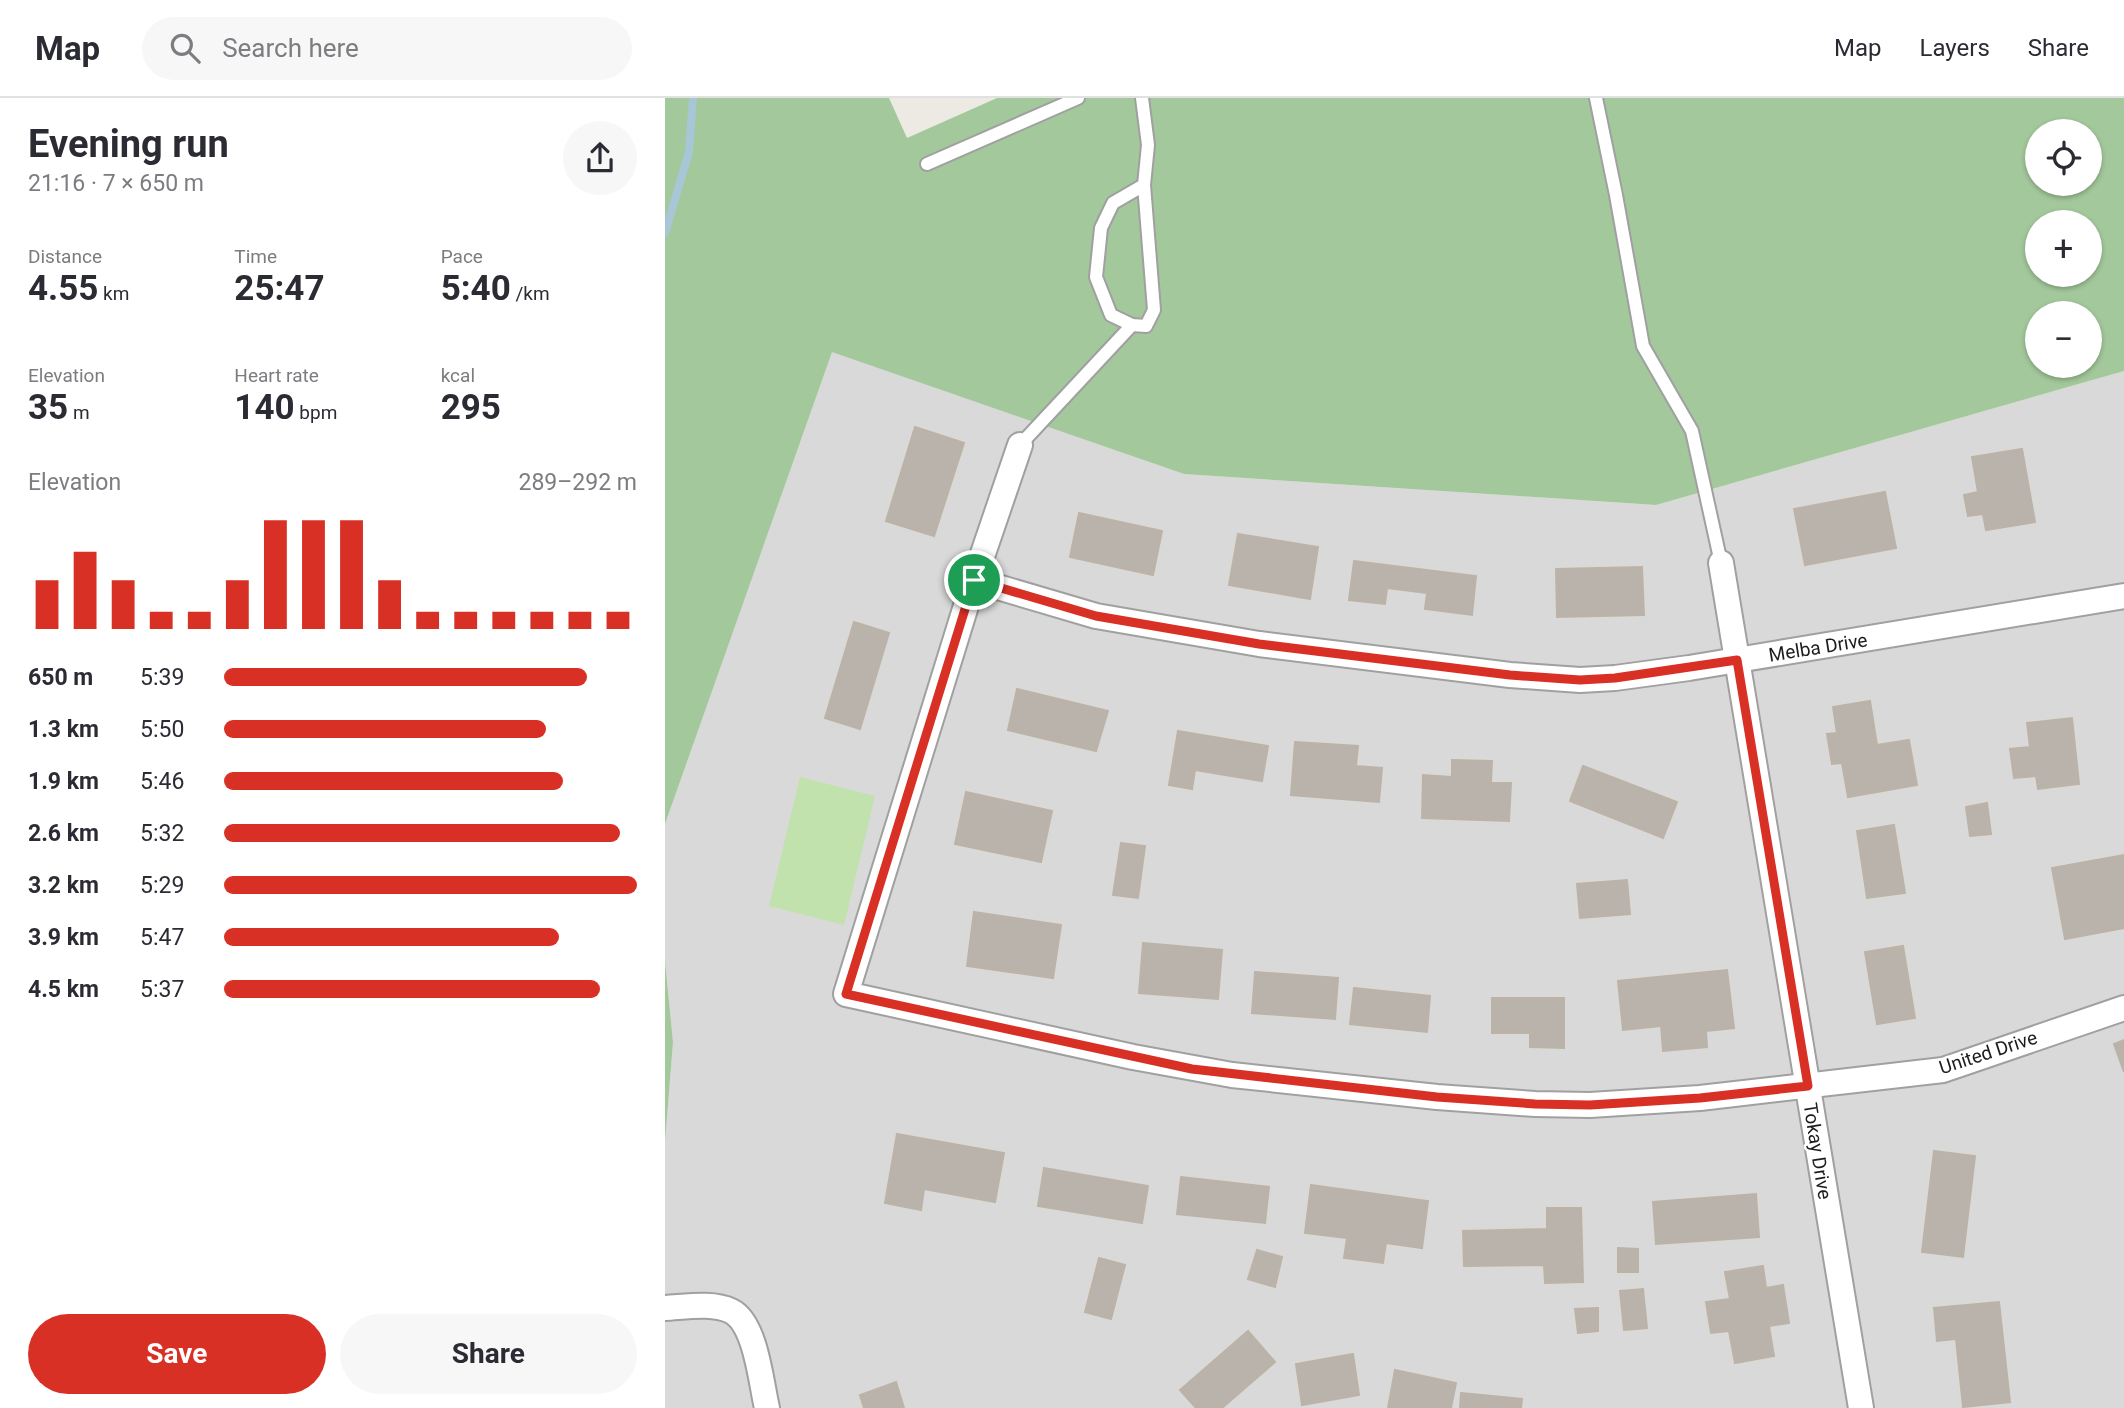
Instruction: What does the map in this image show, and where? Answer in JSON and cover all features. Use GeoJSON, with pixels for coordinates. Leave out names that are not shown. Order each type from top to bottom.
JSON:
{"type":"FeatureCollection","features":[{"type":"Feature","properties":{"kind":"street"},"geometry":{"type":"LineString","coordinates":[[974,580],[1020,445]]}},
{"type":"Feature","properties":{"kind":"street","name":"Tokay Drive"},"geometry":{"type":"LineString","coordinates":[[1721,564],[1861,1408]]}},
{"type":"Feature","properties":{"kind":"street","name":"Melba Drive"},"geometry":{"type":"LineString","coordinates":[[974,580],[1096,616],[1259,644],[1510,675],[1580,680],[1615,678],[1737,660],[2124,596]]}},
{"type":"Feature","properties":{"kind":"street","name":"United Drive"},"geometry":{"type":"LineString","coordinates":[[974,580],[846,994],[1192,1069],[1437,1097],[1590,1105],[1700,1098],[1943,1070],[2124,1008]]}},
{"type":"Feature","properties":{"kind":"street"},"geometry":{"type":"LineString","coordinates":[[665,1308],[703,1306],[734,1312],[750,1335],[767,1408]]}},
{"type":"Feature","properties":{"kind":"lane"},"geometry":{"type":"LineString","coordinates":[[927,164],[1078,98]]}},
{"type":"Feature","properties":{"kind":"lane"},"geometry":{"type":"LineString","coordinates":[[1142,98],[1148,145],[1144,185],[1154,310],[1146,326],[1132,325],[1111,315],[1096,277],[1101,228],[1113,203],[1144,185]]}},
{"type":"Feature","properties":{"kind":"lane"},"geometry":{"type":"LineString","coordinates":[[1596,98],[1643,346],[1692,431],[1721,564]]}},
{"type":"Feature","properties":{"kind":"lane"},"geometry":{"type":"LineString","coordinates":[[1020,445],[1132,325]]}},
{"type":"Feature","properties":{"kind":"shaded area"},"geometry":{"type":"Polygon","coordinates":[[[832,351],[1184,474],[1656,505],[2124,371],[2124,1408],[665,1408],[665,1142],[673,1042],[665,961],[665,824],[832,351]]]}},
{"type":"Feature","properties":{"kind":"green space"},"geometry":{"type":"Polygon","coordinates":[[[665,98],[889,98],[907,138],[997,98],[2124,98],[2124,371],[2102,377],[2102,301],[2025,301],[2025,378],[2100,378],[1656,505],[1184,474],[832,352],[665,824],[665,98]]]}},
{"type":"Feature","properties":{"kind":"green space"},"geometry":{"type":"Polygon","coordinates":[[[800,777],[875,796],[844,925],[769,906],[800,777]]]}},
{"type":"Feature","properties":{"kind":"green space"},"geometry":{"type":"Polygon","coordinates":[[[665,961],[673,1042],[665,1142],[665,961]]]}},
{"type":"Feature","properties":{"kind":"building"},"geometry":{"type":"Polygon","coordinates":[[[915,427],[964,443],[934,536],[886,521],[915,427]]]}},
{"type":"Feature","properties":{"kind":"building"},"geometry":{"type":"Polygon","coordinates":[[[2022,449],[2035,522],[1986,530],[1983,514],[1968,516],[1964,495],[1978,492],[1972,457],[2022,449]]]}},
{"type":"Feature","properties":{"kind":"building"},"geometry":{"type":"Polygon","coordinates":[[[1885,492],[1896,548],[1805,565],[1794,509],[1885,492]]]}},
{"type":"Feature","properties":{"kind":"building"},"geometry":{"type":"Polygon","coordinates":[[[1079,513],[1162,531],[1153,575],[1070,557],[1079,513]]]}},
{"type":"Feature","properties":{"kind":"building"},"geometry":{"type":"Polygon","coordinates":[[[1238,534],[1318,547],[1310,599],[1229,585],[1238,534]]]}},
{"type":"Feature","properties":{"kind":"building"},"geometry":{"type":"Polygon","coordinates":[[[1354,561],[1476,576],[1472,615],[1425,609],[1427,593],[1387,588],[1385,604],[1349,600],[1354,561]]]}},
{"type":"Feature","properties":{"kind":"building"},"geometry":{"type":"Polygon","coordinates":[[[1642,567],[1644,615],[1557,617],[1556,569],[1642,567]]]}},
{"type":"Feature","properties":{"kind":"building"},"geometry":{"type":"Polygon","coordinates":[[[854,622],[889,633],[860,729],[825,718],[854,622]]]}},
{"type":"Feature","properties":{"kind":"building"},"geometry":{"type":"Polygon","coordinates":[[[1017,689],[1108,711],[1096,751],[1008,730],[1017,689]]]}},
{"type":"Feature","properties":{"kind":"building"},"geometry":{"type":"Polygon","coordinates":[[[1870,701],[1877,745],[1909,740],[1917,785],[1848,797],[1842,763],[1832,764],[1827,734],[1837,733],[1833,707],[1870,701]]]}},
{"type":"Feature","properties":{"kind":"building"},"geometry":{"type":"Polygon","coordinates":[[[2072,718],[2079,784],[2038,789],[2036,776],[2014,778],[2010,749],[2030,747],[2027,723],[2072,718]]]}},
{"type":"Feature","properties":{"kind":"building"},"geometry":{"type":"Polygon","coordinates":[[[1178,731],[1268,746],[1262,781],[1195,770],[1192,789],[1169,785],[1178,731]]]}},
{"type":"Feature","properties":{"kind":"building"},"geometry":{"type":"Polygon","coordinates":[[[1295,742],[1358,746],[1356,766],[1382,768],[1379,802],[1291,795],[1295,742]]]}},
{"type":"Feature","properties":{"kind":"building"},"geometry":{"type":"Polygon","coordinates":[[[1452,760],[1492,761],[1491,783],[1511,783],[1509,821],[1422,818],[1423,775],[1452,777],[1452,760]]]}},
{"type":"Feature","properties":{"kind":"building"},"geometry":{"type":"Polygon","coordinates":[[[1583,766],[1677,802],[1663,838],[1570,801],[1583,766]]]}},
{"type":"Feature","properties":{"kind":"building"},"geometry":{"type":"Polygon","coordinates":[[[966,792],[1052,811],[1041,862],[955,844],[966,792]]]}},
{"type":"Feature","properties":{"kind":"building"},"geometry":{"type":"Polygon","coordinates":[[[1987,803],[1991,834],[1970,836],[1966,807],[1987,803]]]}},
{"type":"Feature","properties":{"kind":"building"},"geometry":{"type":"Polygon","coordinates":[[[1894,825],[1905,893],[1867,898],[1857,831],[1894,825]]]}},
{"type":"Feature","properties":{"kind":"building"},"geometry":{"type":"Polygon","coordinates":[[[1121,843],[1145,846],[1138,898],[1113,895],[1121,843]]]}},
{"type":"Feature","properties":{"kind":"building"},"geometry":{"type":"Polygon","coordinates":[[[2124,855],[2124,928],[2065,939],[2052,868],[2124,855]]]}},
{"type":"Feature","properties":{"kind":"building"},"geometry":{"type":"Polygon","coordinates":[[[1627,880],[1630,914],[1580,918],[1577,884],[1627,880]]]}},
{"type":"Feature","properties":{"kind":"building"},"geometry":{"type":"Polygon","coordinates":[[[974,912],[1061,925],[1053,978],[967,966],[974,912]]]}},
{"type":"Feature","properties":{"kind":"building"},"geometry":{"type":"Polygon","coordinates":[[[1143,943],[1222,950],[1218,999],[1139,993],[1143,943]]]}},
{"type":"Feature","properties":{"kind":"building"},"geometry":{"type":"Polygon","coordinates":[[[1903,946],[1915,1018],[1877,1024],[1865,952],[1903,946]]]}},
{"type":"Feature","properties":{"kind":"building"},"geometry":{"type":"Polygon","coordinates":[[[1727,970],[1734,1028],[1706,1031],[1707,1047],[1663,1051],[1661,1026],[1623,1030],[1618,981],[1727,970]]]}},
{"type":"Feature","properties":{"kind":"building"},"geometry":{"type":"Polygon","coordinates":[[[1255,972],[1338,978],[1335,1019],[1252,1013],[1255,972]]]}},
{"type":"Feature","properties":{"kind":"building"},"geometry":{"type":"Polygon","coordinates":[[[1354,988],[1430,996],[1427,1032],[1350,1024],[1354,988]]]}},
{"type":"Feature","properties":{"kind":"building"},"geometry":{"type":"Polygon","coordinates":[[[1492,998],[1564,998],[1564,1048],[1530,1047],[1530,1033],[1492,1033],[1492,998]]]}},
{"type":"Feature","properties":{"kind":"building"},"geometry":{"type":"Polygon","coordinates":[[[2124,1040],[2124,1072],[2114,1044],[2124,1040]]]}},
{"type":"Feature","properties":{"kind":"building"},"geometry":{"type":"Polygon","coordinates":[[[897,1134],[1004,1153],[995,1202],[924,1189],[921,1210],[885,1203],[897,1134]]]}},
{"type":"Feature","properties":{"kind":"building"},"geometry":{"type":"Polygon","coordinates":[[[1934,1151],[1975,1156],[1963,1257],[1922,1252],[1934,1151]]]}},
{"type":"Feature","properties":{"kind":"building"},"geometry":{"type":"Polygon","coordinates":[[[1044,1168],[1148,1186],[1142,1223],[1038,1206],[1044,1168]]]}},
{"type":"Feature","properties":{"kind":"building"},"geometry":{"type":"Polygon","coordinates":[[[1181,1177],[1269,1187],[1265,1223],[1177,1214],[1181,1177]]]}},
{"type":"Feature","properties":{"kind":"building"},"geometry":{"type":"Polygon","coordinates":[[[1311,1185],[1428,1201],[1422,1248],[1386,1243],[1383,1263],[1344,1258],[1347,1238],[1305,1233],[1311,1185]]]}},
{"type":"Feature","properties":{"kind":"building"},"geometry":{"type":"Polygon","coordinates":[[[1756,1194],[1759,1237],[1656,1244],[1653,1202],[1756,1194]]]}},
{"type":"Feature","properties":{"kind":"building"},"geometry":{"type":"Polygon","coordinates":[[[1547,1208],[1581,1208],[1583,1282],[1545,1283],[1544,1265],[1464,1266],[1463,1231],[1547,1229],[1547,1208]]]}},
{"type":"Feature","properties":{"kind":"building"},"geometry":{"type":"Polygon","coordinates":[[[1618,1248],[1638,1249],[1638,1272],[1618,1272],[1618,1248]]]}},
{"type":"Feature","properties":{"kind":"building"},"geometry":{"type":"Polygon","coordinates":[[[1257,1250],[1282,1257],[1275,1287],[1248,1279],[1257,1250]]]}},
{"type":"Feature","properties":{"kind":"building"},"geometry":{"type":"Polygon","coordinates":[[[1099,1258],[1125,1265],[1111,1319],[1085,1312],[1099,1258]]]}},
{"type":"Feature","properties":{"kind":"building"},"geometry":{"type":"Polygon","coordinates":[[[1763,1266],[1766,1288],[1783,1285],[1789,1323],[1769,1326],[1774,1356],[1735,1363],[1729,1331],[1711,1333],[1706,1302],[1730,1299],[1725,1272],[1763,1266]]]}},
{"type":"Feature","properties":{"kind":"building"},"geometry":{"type":"Polygon","coordinates":[[[1643,1289],[1647,1328],[1624,1330],[1620,1291],[1643,1289]]]}},
{"type":"Feature","properties":{"kind":"building"},"geometry":{"type":"Polygon","coordinates":[[[1999,1302],[2010,1402],[1963,1407],[1956,1339],[1937,1341],[1934,1308],[1999,1302]]]}},
{"type":"Feature","properties":{"kind":"building"},"geometry":{"type":"Polygon","coordinates":[[[1598,1308],[1598,1331],[1578,1333],[1575,1309],[1598,1308]]]}},
{"type":"Feature","properties":{"kind":"building"},"geometry":{"type":"Polygon","coordinates":[[[1248,1331],[1275,1362],[1222,1408],[1196,1408],[1180,1390],[1248,1331]]]}},
{"type":"Feature","properties":{"kind":"building"},"geometry":{"type":"Polygon","coordinates":[[[1353,1354],[1359,1395],[1302,1405],[1296,1364],[1353,1354]]]}},
{"type":"Feature","properties":{"kind":"building"},"geometry":{"type":"Polygon","coordinates":[[[1395,1370],[1456,1383],[1451,1408],[1388,1408],[1395,1370]]]}},
{"type":"Feature","properties":{"kind":"building"},"geometry":{"type":"Polygon","coordinates":[[[896,1382],[904,1408],[864,1408],[860,1395],[896,1382]]]}},
{"type":"Feature","properties":{"kind":"building"},"geometry":{"type":"Polygon","coordinates":[[[1461,1393],[1522,1399],[1521,1408],[1460,1408],[1461,1393]]]}},
{"type":"Feature","properties":{"kind":"waterway"},"geometry":{"type":"LineString","coordinates":[[665,233],[689,152],[693,98]]}},
{"type":"Feature","properties":{"kind":"route"},"geometry":{"type":"LineString","coordinates":[[974,580],[1096,616],[1259,644],[1510,675],[1580,680],[1615,678],[1737,660],[1808,1086],[1700,1098],[1590,1105],[1437,1097],[1192,1069],[846,994],[974,580]]}}]}
